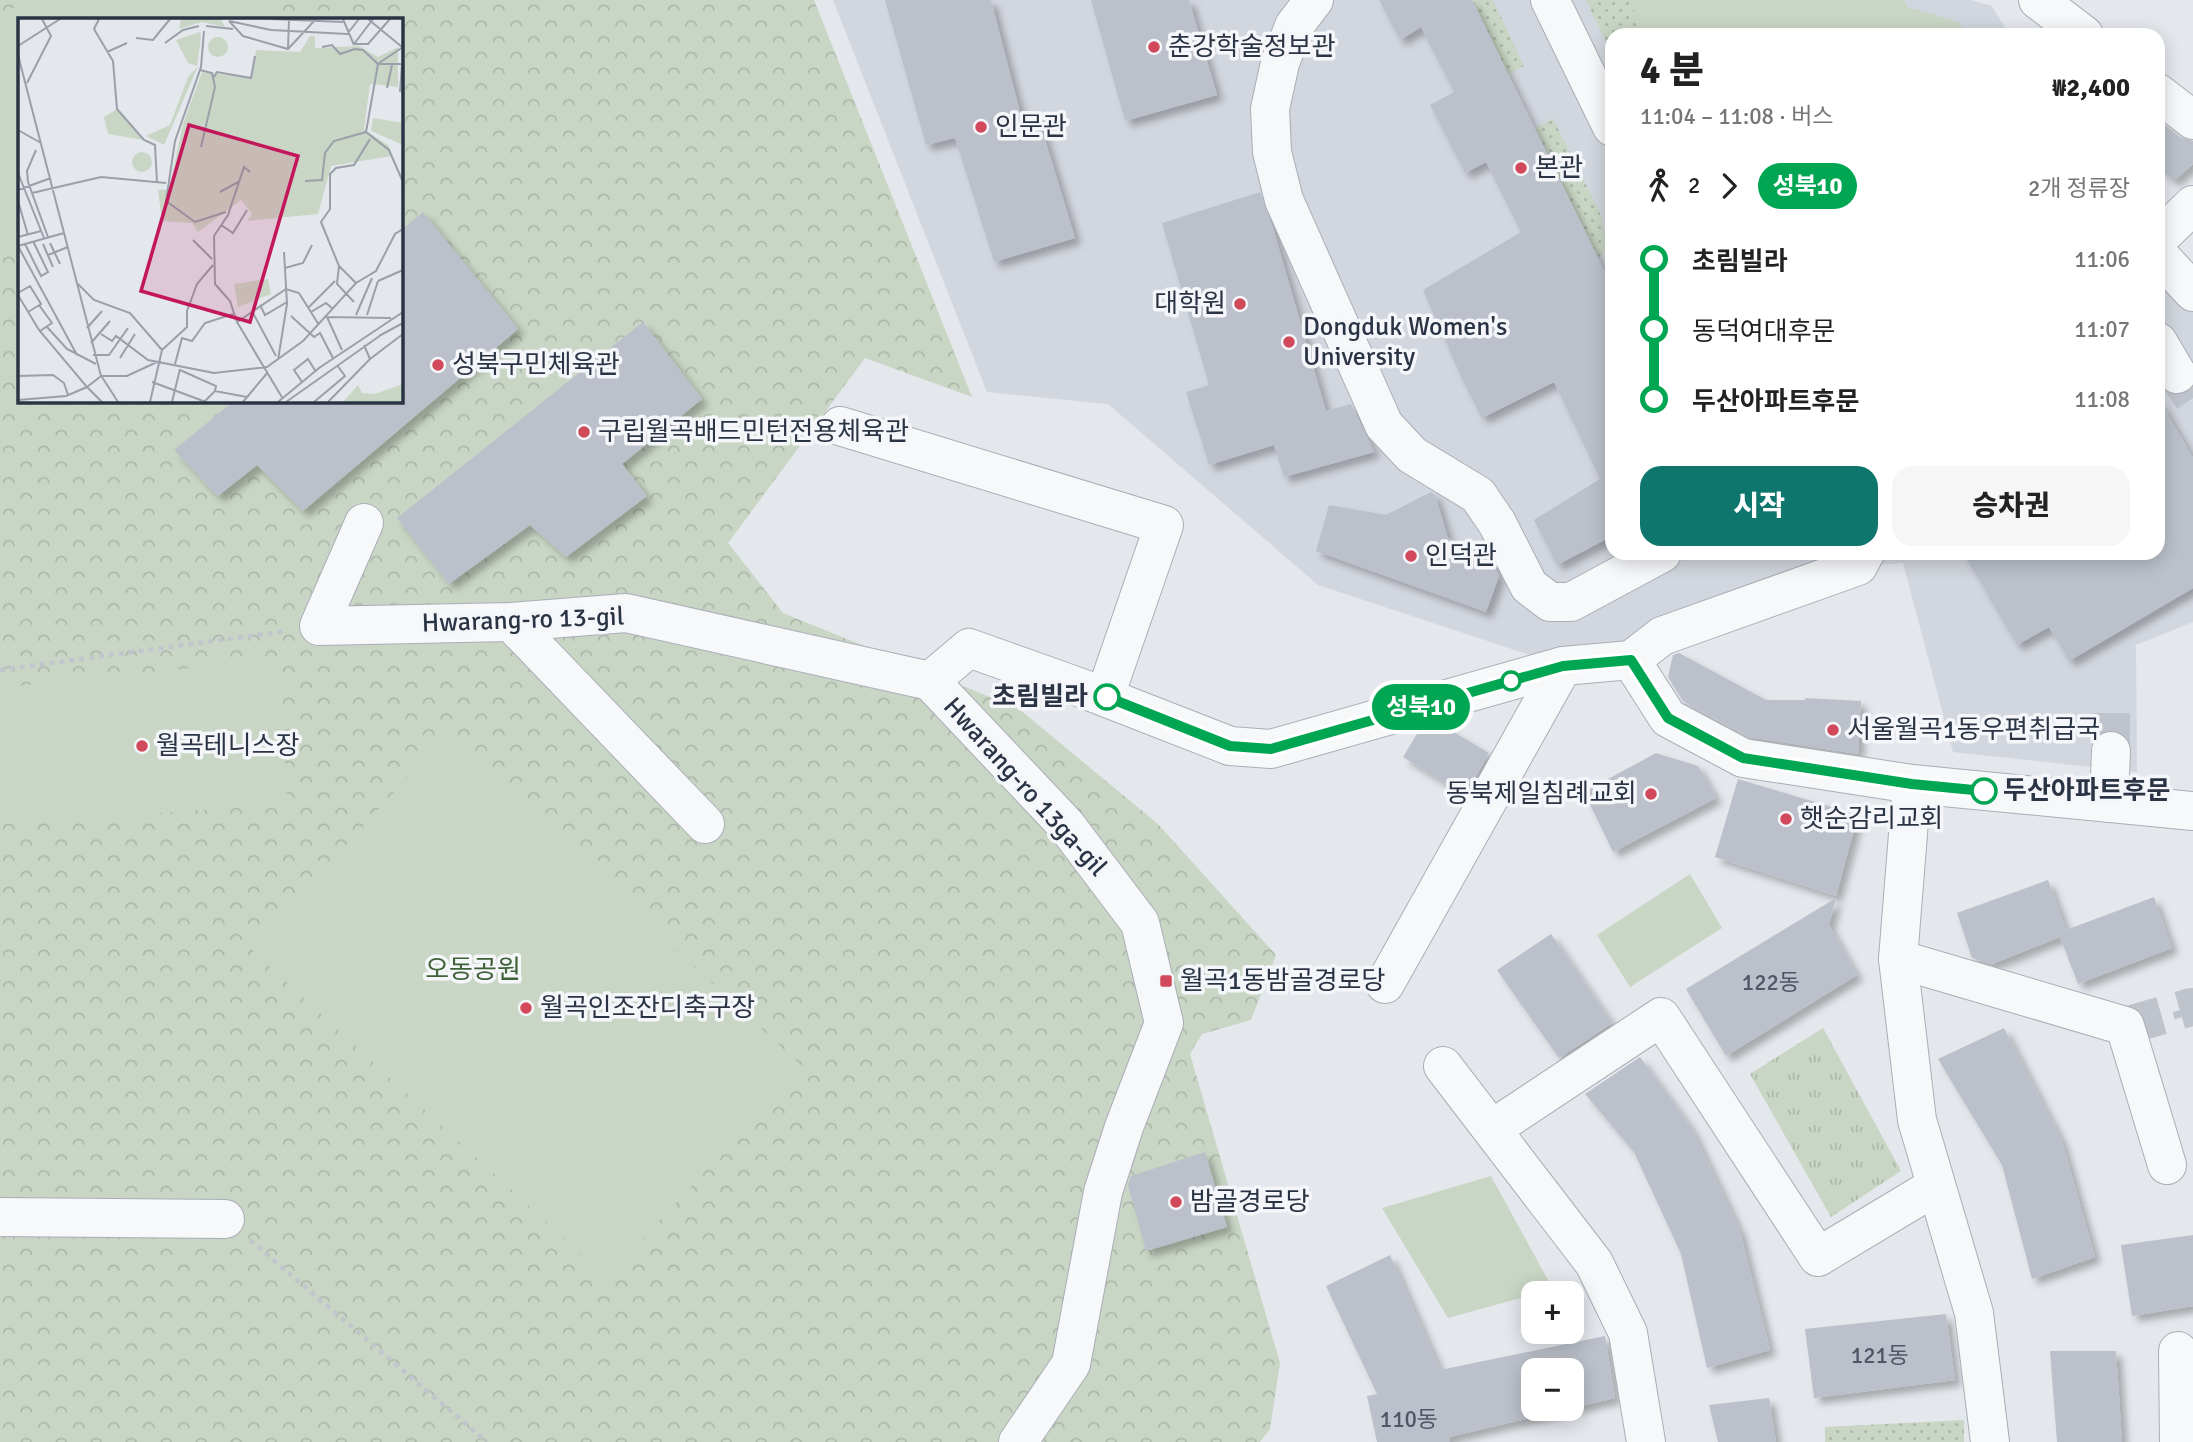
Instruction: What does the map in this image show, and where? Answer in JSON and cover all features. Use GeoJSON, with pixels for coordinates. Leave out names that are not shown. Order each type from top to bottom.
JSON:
{"type":"FeatureCollection","features":[{"type":"Feature","properties":{"kind":"street"},"geometry":{"type":"LineString","coordinates":[[1314,0],[1294,26],[1280,63],[1270,109],[1272,152],[1284,200],[1384,425],[1412,455],[1478,495],[1497,523],[1529,586],[1550,602],[1571,602],[1649,560]]}},
{"type":"Feature","properties":{"kind":"street"},"geometry":{"type":"LineString","coordinates":[[1550,0],[1605,113]]}},
{"type":"Feature","properties":{"kind":"street"},"geometry":{"type":"LineString","coordinates":[[2165,98],[2193,120]]}},
{"type":"Feature","properties":{"kind":"street"},"geometry":{"type":"LineString","coordinates":[[2165,232],[2193,205]]}},
{"type":"Feature","properties":{"kind":"street"},"geometry":{"type":"LineString","coordinates":[[2165,262],[2193,292]]}},
{"type":"Feature","properties":{"kind":"street"},"geometry":{"type":"LineString","coordinates":[[2165,354],[2177,374]]}},
{"type":"Feature","properties":{"kind":"street"},"geometry":{"type":"LineString","coordinates":[[840,426],[1164,525],[1105,696]]}},
{"type":"Feature","properties":{"kind":"street"},"geometry":{"type":"LineString","coordinates":[[319,626],[364,523]]}},
{"type":"Feature","properties":{"kind":"street"},"geometry":{"type":"LineString","coordinates":[[930,681],[969,648],[1105,696],[1230,746],[1271,749],[1563,666],[1631,660],[1662,636],[1858,566],[1861,560]]}},
{"type":"Feature","properties":{"kind":"street","name":"Hwarang-ro 13-gil"},"geometry":{"type":"LineString","coordinates":[[319,626],[511,622],[626,612],[930,681]]}},
{"type":"Feature","properties":{"kind":"street"},"geometry":{"type":"LineString","coordinates":[[511,622],[705,824]]}},
{"type":"Feature","properties":{"kind":"street"},"geometry":{"type":"LineString","coordinates":[[1631,660],[1668,718],[1743,758],[1912,784],[2193,811]]}},
{"type":"Feature","properties":{"kind":"street"},"geometry":{"type":"LineString","coordinates":[[1385,984],[1563,666]]}},
{"type":"Feature","properties":{"kind":"street","name":"Hwarang-ro 13ga-gil"},"geometry":{"type":"LineString","coordinates":[[930,681],[1066,825],[1140,923],[1164,1023],[1124,1127],[1103,1192],[1071,1364],[1018,1442]]}},
{"type":"Feature","properties":{"kind":"street"},"geometry":{"type":"LineString","coordinates":[[2109,803],[2111,751]]}},
{"type":"Feature","properties":{"kind":"street"},"geometry":{"type":"LineString","coordinates":[[1912,784],[1898,959],[1917,1120],[1974,1313],[1990,1442]]}},
{"type":"Feature","properties":{"kind":"street"},"geometry":{"type":"LineString","coordinates":[[1898,959],[2125,1026],[2167,1166]]}},
{"type":"Feature","properties":{"kind":"street"},"geometry":{"type":"LineString","coordinates":[[1492,1129],[1661,1017],[1818,1257],[1936,1186]]}},
{"type":"Feature","properties":{"kind":"street"},"geometry":{"type":"LineString","coordinates":[[1443,1066],[1594,1263],[1628,1334],[1646,1442]]}},
{"type":"Feature","properties":{"kind":"street"},"geometry":{"type":"LineString","coordinates":[[0,1217],[225,1219]]}},
{"type":"Feature","properties":{"kind":"street"},"geometry":{"type":"LineString","coordinates":[[2178,1351],[2179,1442]]}},
{"type":"Feature","properties":{"kind":"path"},"geometry":{"type":"LineString","coordinates":[[0,670],[226,641],[319,626]]}},
{"type":"Feature","properties":{"kind":"path"},"geometry":{"type":"LineString","coordinates":[[225,1219],[487,1442]]}},
{"type":"Feature","properties":{"kind":"shaded area","name":"Dongduk Women's University"},"geometry":{"type":"Polygon","coordinates":[[[833,0],[1970,0],[1992,6],[2005,28],[1605,28],[1605,560],[2165,560],[2165,262],[2193,292],[2193,622],[2136,645],[2137,772],[1953,752],[1903,563],[1858,566],[1563,666],[1318,585],[1108,404],[987,392],[833,0]]]}},
{"type":"Feature","properties":{"kind":"green space","name":"오동공원"},"geometry":{"type":"Polygon","coordinates":[[[0,0],[814,0],[972,397],[865,358],[728,543],[783,613],[1019,709],[1158,824],[1276,955],[1251,1020],[1202,1034],[1190,1054],[1280,1363],[1270,1429],[1260,1442],[0,1442],[0,0]]]}},
{"type":"Feature","properties":{"kind":"green space"},"geometry":{"type":"Polygon","coordinates":[[[19,0],[280,0],[267,18],[18,18],[18,244],[0,228],[0,29],[19,0]]]}},
{"type":"Feature","properties":{"kind":"green space"},"geometry":{"type":"Polygon","coordinates":[[[1472,0],[1493,0],[1524,66],[1508,74],[1472,0]]]}},
{"type":"Feature","properties":{"kind":"green space"},"geometry":{"type":"Polygon","coordinates":[[[1586,0],[1629,0],[1643,28],[1605,28],[1605,40],[1586,0]]]}},
{"type":"Feature","properties":{"kind":"green space"},"geometry":{"type":"Polygon","coordinates":[[[1629,0],[1904,0],[1907,7],[1959,22],[1962,28],[1643,28],[1629,0]]]}},
{"type":"Feature","properties":{"kind":"green space"},"geometry":{"type":"Polygon","coordinates":[[[1553,118],[1600,213],[1605,231],[1605,251],[1598,258],[1535,128],[1553,118]]]}},
{"type":"Feature","properties":{"kind":"green space","name":"월곡테니스장"},"geometry":{"type":"Polygon","coordinates":[[[280,659],[287,804],[0,824],[0,688],[280,659]]]}},
{"type":"Feature","properties":{"kind":"green space","name":"월곡인조잔디축구장"},"geometry":{"type":"Polygon","coordinates":[[[445,737],[802,1066],[607,1278],[251,949],[445,737]]]}},
{"type":"Feature","properties":{"kind":"green space"},"geometry":{"type":"Polygon","coordinates":[[[1690,874],[1722,928],[1630,987],[1597,935],[1690,874]]]}},
{"type":"Feature","properties":{"kind":"green space"},"geometry":{"type":"Polygon","coordinates":[[[1823,1028],[1901,1171],[1831,1217],[1750,1074],[1823,1028]]]}},
{"type":"Feature","properties":{"kind":"green space"},"geometry":{"type":"Polygon","coordinates":[[[1491,1176],[1549,1281],[1521,1281],[1521,1298],[1448,1318],[1382,1208],[1491,1176]]]}},
{"type":"Feature","properties":{"kind":"green space"},"geometry":{"type":"Polygon","coordinates":[[[1964,1420],[1964,1442],[1825,1442],[1825,1427],[1964,1420]]]}},
{"type":"Feature","properties":{"kind":"building","name":"인문관"},"geometry":{"type":"Polygon","coordinates":[[[885,0],[991,0],[1021,116],[1037,113],[1075,238],[994,262],[955,138],[926,145],[885,0]]]}},
{"type":"Feature","properties":{"kind":"building","name":"춘강학술정보관"},"geometry":{"type":"Polygon","coordinates":[[[1091,0],[1189,0],[1217,95],[1125,121],[1091,0]]]}},
{"type":"Feature","properties":{"kind":"building"},"geometry":{"type":"Polygon","coordinates":[[[1379,0],[1472,0],[1605,273],[1605,540],[1557,565],[1534,520],[1600,479],[1554,382],[1482,418],[1462,379],[1423,290],[1521,232],[1486,162],[1465,173],[1430,105],[1454,92],[1421,27],[1400,40],[1379,0]]]}},
{"type":"Feature","properties":{"kind":"building"},"geometry":{"type":"Polygon","coordinates":[[[2165,125],[2180,137],[2193,141],[2193,164],[2174,181],[2165,173],[2165,125]]]}},
{"type":"Feature","properties":{"kind":"building","name":"대학원"},"geometry":{"type":"Polygon","coordinates":[[[1260,192],[1326,411],[1351,404],[1374,452],[1284,477],[1274,445],[1209,465],[1186,392],[1209,385],[1162,223],[1260,192]]]}},
{"type":"Feature","properties":{"kind":"building","name":"성북구민체육관"},"geometry":{"type":"Polygon","coordinates":[[[423,212],[518,329],[303,511],[257,465],[218,496],[174,450],[233,402],[402,402],[402,229],[423,212]]]}},
{"type":"Feature","properties":{"kind":"building","name":"구립월곡배드민턴전용체육관"},"geometry":{"type":"Polygon","coordinates":[[[643,322],[702,399],[622,464],[647,496],[566,557],[530,525],[449,584],[397,518],[643,322]]]}},
{"type":"Feature","properties":{"kind":"building"},"geometry":{"type":"Polygon","coordinates":[[[2165,410],[2193,458],[2193,588],[2069,661],[2049,627],[2017,645],[1967,560],[2165,560],[2165,410]]]}},
{"type":"Feature","properties":{"kind":"building","name":"인덕관"},"geometry":{"type":"Polygon","coordinates":[[[1431,492],[1435,495],[1448,538],[1489,555],[1499,576],[1486,612],[1316,551],[1329,505],[1386,515],[1431,492]]]}},
{"type":"Feature","properties":{"kind":"building"},"geometry":{"type":"Polygon","coordinates":[[[1679,653],[1766,700],[1805,698],[1861,701],[1858,754],[1750,737],[1683,701],[1668,677],[1673,655],[1679,653]]]}},
{"type":"Feature","properties":{"kind":"building"},"geometry":{"type":"Polygon","coordinates":[[[1440,724],[1489,753],[1465,795],[1403,757],[1420,729],[1440,724]]]}},
{"type":"Feature","properties":{"kind":"building"},"geometry":{"type":"Polygon","coordinates":[[[1656,753],[1698,766],[1716,798],[1613,852],[1584,792],[1656,753]]]}},
{"type":"Feature","properties":{"kind":"building"},"geometry":{"type":"Polygon","coordinates":[[[1738,779],[1858,815],[1836,896],[1715,857],[1738,779]]]}},
{"type":"Feature","properties":{"kind":"building"},"geometry":{"type":"Polygon","coordinates":[[[2048,880],[2066,930],[2154,897],[2172,948],[2078,984],[2060,937],[1992,964],[1972,958],[1957,913],[2048,880]]]}},
{"type":"Feature","properties":{"kind":"building"},"geometry":{"type":"Polygon","coordinates":[[[1836,898],[1829,925],[1857,975],[1726,1056],[1686,989],[1836,898]]]}},
{"type":"Feature","properties":{"kind":"building"},"geometry":{"type":"Polygon","coordinates":[[[1551,934],[1612,1023],[1559,1058],[1497,970],[1551,934]]]}},
{"type":"Feature","properties":{"kind":"building"},"geometry":{"type":"Polygon","coordinates":[[[2004,1028],[2062,1141],[2095,1257],[2032,1279],[2002,1165],[1938,1059],[2004,1028]]]}},
{"type":"Feature","properties":{"kind":"building"},"geometry":{"type":"Polygon","coordinates":[[[1640,1057],[1691,1127],[1740,1231],[1770,1350],[1707,1368],[1681,1254],[1634,1152],[1585,1094],[1640,1057]]]}},
{"type":"Feature","properties":{"kind":"building","name":"밤골경로당"},"geometry":{"type":"Polygon","coordinates":[[[1205,1152],[1227,1227],[1146,1251],[1128,1185],[1131,1176],[1205,1152]]]}},
{"type":"Feature","properties":{"kind":"building"},"geometry":{"type":"Polygon","coordinates":[[[2193,1235],[2193,1306],[2132,1316],[2121,1245],[2193,1235]]]}},
{"type":"Feature","properties":{"kind":"building"},"geometry":{"type":"Polygon","coordinates":[[[1390,1255],[1440,1370],[1566,1344],[1584,1344],[1584,1340],[1605,1336],[1615,1398],[1584,1405],[1584,1358],[1521,1358],[1521,1420],[1449,1437],[1450,1442],[1377,1442],[1367,1396],[1377,1394],[1326,1286],[1390,1255]]]}},
{"type":"Feature","properties":{"kind":"building"},"geometry":{"type":"Polygon","coordinates":[[[1946,1314],[1955,1380],[1814,1398],[1805,1329],[1946,1314]]]}},
{"type":"Feature","properties":{"kind":"building"},"geometry":{"type":"Polygon","coordinates":[[[2050,1351],[2116,1351],[2122,1442],[2057,1442],[2050,1351]]]}},
{"type":"Feature","properties":{"kind":"building"},"geometry":{"type":"Polygon","coordinates":[[[1769,1398],[1776,1442],[1718,1442],[1709,1405],[1769,1398]]]}},
{"type":"Feature","properties":{"kind":"tunnel"},"geometry":{"type":"LineString","coordinates":[[2177,374],[2193,398]]}},
{"type":"Feature","properties":{"kind":"tunnel"},"geometry":{"type":"LineString","coordinates":[[2111,701],[2111,751]]}},
{"type":"Feature","properties":{"kind":"tunnel"},"geometry":{"type":"LineString","coordinates":[[2125,1026],[2191,1007],[2193,1014]]}},
{"type":"Feature","properties":{"kind":"bus line","name":"성북10"},"geometry":{"type":"LineString","coordinates":[[1107,697],[1230,746],[1271,749],[1563,666],[1631,660],[1668,718],[1743,758],[1912,784],[1984,791]]}},
{"type":"Feature","properties":{"kind":"place","name":"춘강학술정보관"},"geometry":{"type":"Point","coordinates":[1154,47]}},
{"type":"Feature","properties":{"kind":"place","name":"인문관"},"geometry":{"type":"Point","coordinates":[981,127]}},
{"type":"Feature","properties":{"kind":"place","name":"본관"},"geometry":{"type":"Point","coordinates":[1521,168]}},
{"type":"Feature","properties":{"kind":"place","name":"대학원"},"geometry":{"type":"Point","coordinates":[1240,304]}},
{"type":"Feature","properties":{"kind":"place","name":"Dongduk Women's University"},"geometry":{"type":"Point","coordinates":[1289,342]}},
{"type":"Feature","properties":{"kind":"place","name":"성북구민체육관"},"geometry":{"type":"Point","coordinates":[438,365]}},
{"type":"Feature","properties":{"kind":"place","name":"구립월곡배드민턴전용체육관"},"geometry":{"type":"Point","coordinates":[584,432]}},
{"type":"Feature","properties":{"kind":"place","name":"인덕관"},"geometry":{"type":"Point","coordinates":[1411,556]}},
{"type":"Feature","properties":{"kind":"place","name":"초림빌라"},"geometry":{"type":"Point","coordinates":[1107,697]}},
{"type":"Feature","properties":{"kind":"place","name":"서울월곡1동우편취급국"},"geometry":{"type":"Point","coordinates":[1833,730]}},
{"type":"Feature","properties":{"kind":"place","name":"월곡테니스장"},"geometry":{"type":"Point","coordinates":[142,746]}},
{"type":"Feature","properties":{"kind":"place","name":"두산아파트후문"},"geometry":{"type":"Point","coordinates":[1984,791]}},
{"type":"Feature","properties":{"kind":"place","name":"동북제일침례교회"},"geometry":{"type":"Point","coordinates":[1651,794]}},
{"type":"Feature","properties":{"kind":"place","name":"햇순감리교회"},"geometry":{"type":"Point","coordinates":[1786,819]}},
{"type":"Feature","properties":{"kind":"place","name":"월곡1동밤골경로당"},"geometry":{"type":"Point","coordinates":[1166,981]}},
{"type":"Feature","properties":{"kind":"place","name":"월곡인조잔디축구장"},"geometry":{"type":"Point","coordinates":[526,1008]}},
{"type":"Feature","properties":{"kind":"place","name":"밤골경로당"},"geometry":{"type":"Point","coordinates":[1176,1202]}}]}
